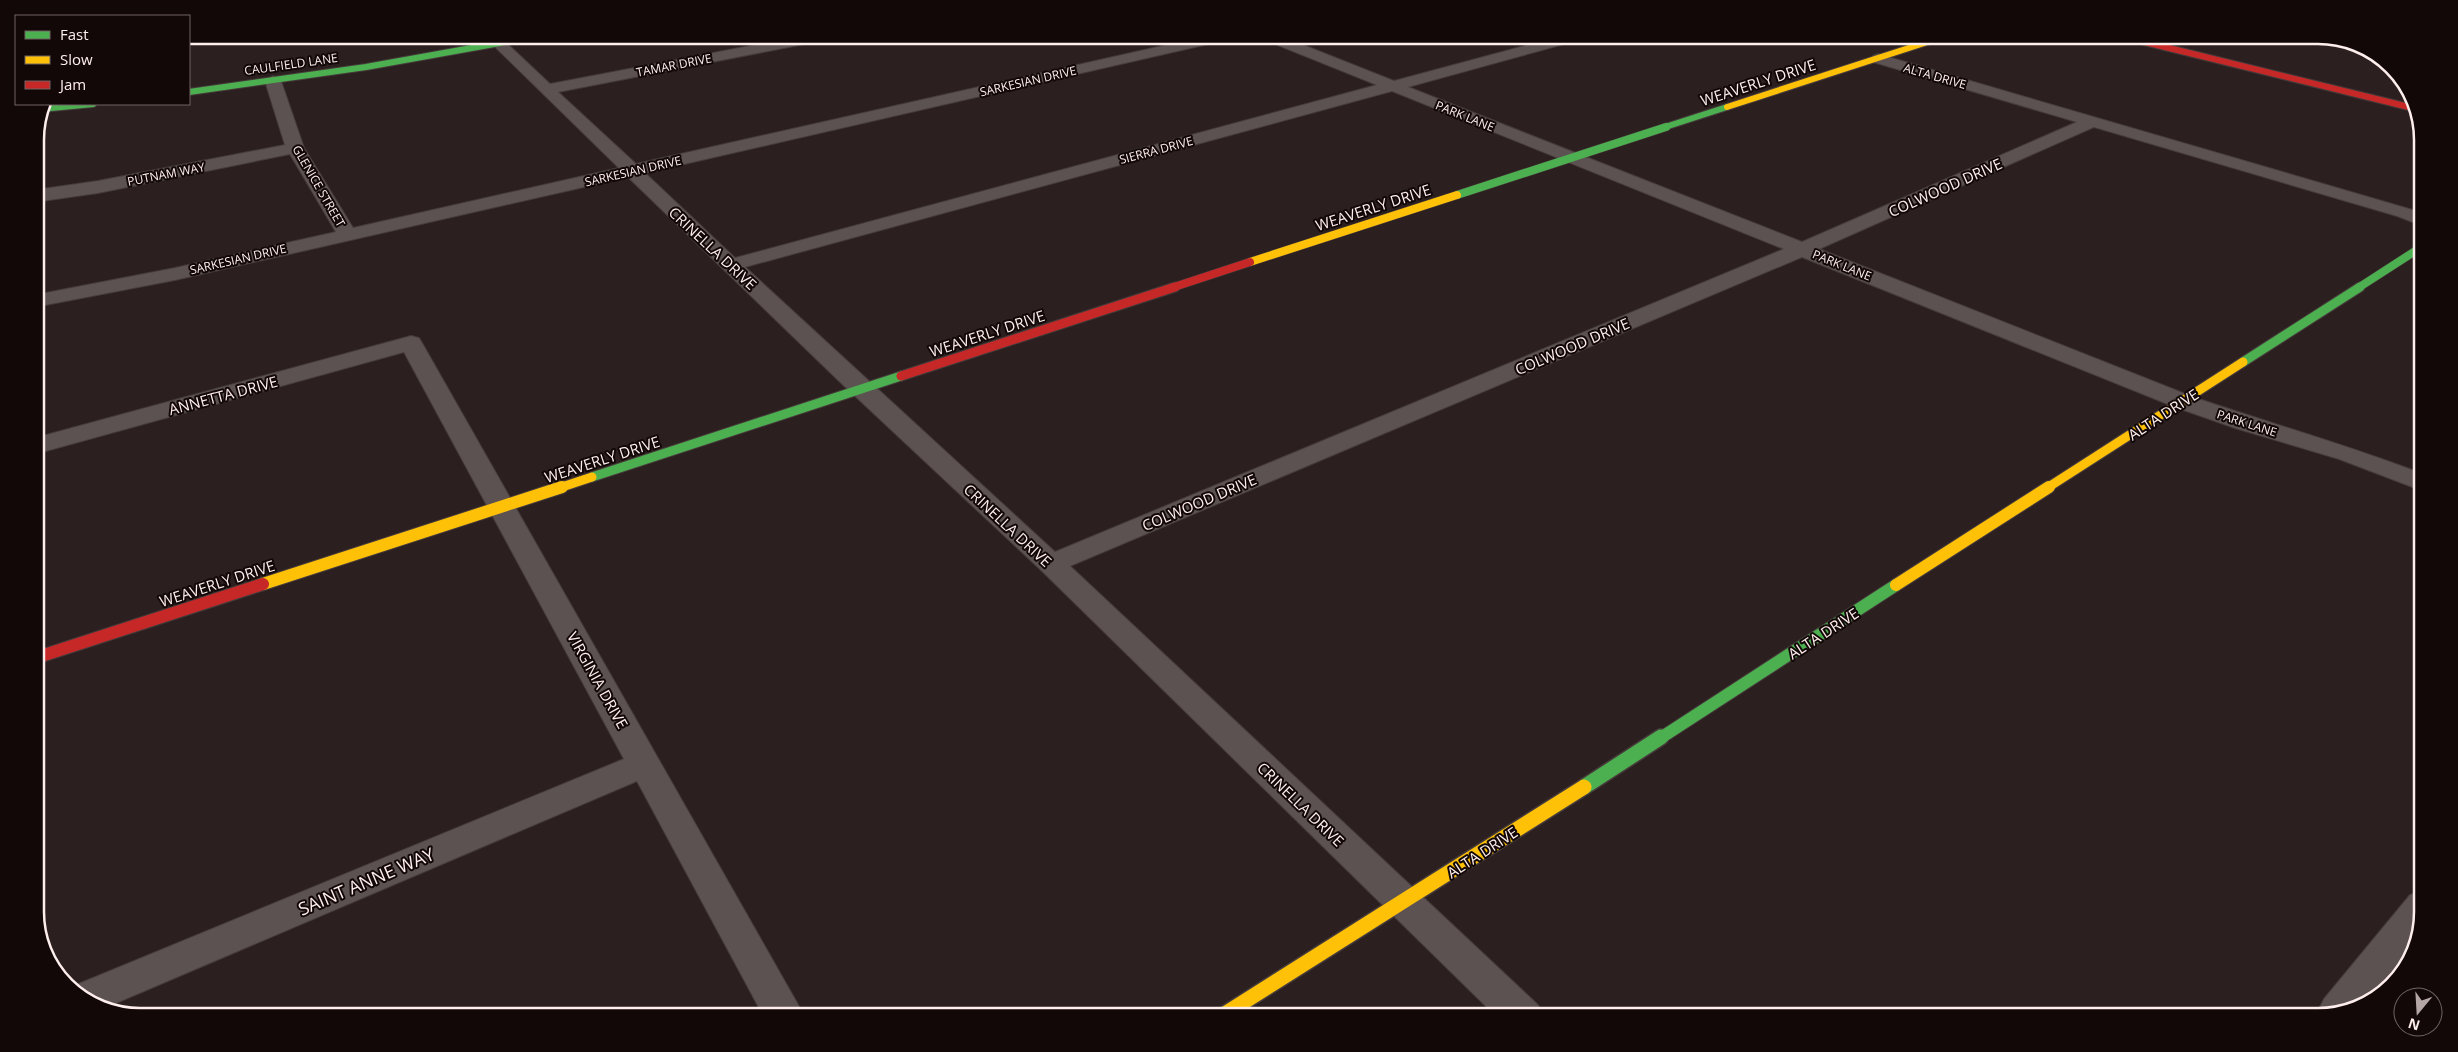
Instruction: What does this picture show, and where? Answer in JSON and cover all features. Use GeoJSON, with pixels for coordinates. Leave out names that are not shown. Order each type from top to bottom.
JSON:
{"type":"FeatureCollection","features":[{"type":"Feature","properties":{"kind":"street","name":"CAULFIELD LANE"},"geometry":{"type":"LineString","coordinates":[[190,92],[273,81],[468,44]]}},
{"type":"Feature","properties":{"kind":"street","name":"CRINELLA DRIVE"},"geometry":{"type":"LineString","coordinates":[[499,44],[862,390],[1052,564],[1515,1008]]}},
{"type":"Feature","properties":{"kind":"street","name":"TAMAR DRIVE"},"geometry":{"type":"LineString","coordinates":[[547,90],[784,44]]}},
{"type":"Feature","properties":{"kind":"street","name":"SARKESIAN DRIVE"},"geometry":{"type":"LineString","coordinates":[[44,299],[175,274],[1191,44]]}},
{"type":"Feature","properties":{"kind":"street","name":"PARK LANE"},"geometry":{"type":"LineString","coordinates":[[1287,44],[2184,402],[2244,423],[2348,454],[2414,480]]}},
{"type":"Feature","properties":{"kind":"street","name":"SIERRA DRIVE"},"geometry":{"type":"LineString","coordinates":[[730,265],[1549,44]]}},
{"type":"Feature","properties":{"kind":"street","name":"WEAVERLY DRIVE"},"geometry":{"type":"LineString","coordinates":[[44,655],[1922,44]]}},
{"type":"Feature","properties":{"kind":"street"},"geometry":{"type":"LineString","coordinates":[[2153,44],[2408,107]]}},
{"type":"Feature","properties":{"kind":"street","name":"ALTA DRIVE"},"geometry":{"type":"LineString","coordinates":[[1878,59],[2414,216]]}},
{"type":"Feature","properties":{"kind":"street","name":"GLENICE STREET"},"geometry":{"type":"LineString","coordinates":[[273,81],[295,148],[347,234]]}},
{"type":"Feature","properties":{"kind":"street"},"geometry":{"type":"LineString","coordinates":[[49,108],[83,105]]}},
{"type":"Feature","properties":{"kind":"street","name":"COLWOOD DRIVE"},"geometry":{"type":"LineString","coordinates":[[1052,564],[1803,249],[2091,122]]}},
{"type":"Feature","properties":{"kind":"street","name":"PUTNAM WAY"},"geometry":{"type":"LineString","coordinates":[[44,195],[98,187],[295,148]]}},
{"type":"Feature","properties":{"kind":"street","name":"ALTA DRIVE"},"geometry":{"type":"LineString","coordinates":[[1234,1008],[2184,402],[2414,252]]}},
{"type":"Feature","properties":{"kind":"street","name":"ANNETTA DRIVE"},"geometry":{"type":"LineString","coordinates":[[44,444],[411,343]]}},
{"type":"Feature","properties":{"kind":"street","name":"VIRGINIA DRIVE"},"geometry":{"type":"LineString","coordinates":[[411,343],[780,1008]]}},
{"type":"Feature","properties":{"kind":"street","name":"SAINT ANNE WAY"},"geometry":{"type":"LineString","coordinates":[[93,995],[645,764]]}},
{"type":"Feature","properties":{"kind":"street"},"geometry":{"type":"LineString","coordinates":[[2343,1005],[2414,918]]}},
{"type":"Feature","properties":{"kind":"traffic: fast"},"geometry":{"type":"LineString","coordinates":[[190,92],[366,67],[494,44]]}},
{"type":"Feature","properties":{"kind":"traffic: fast"},"geometry":{"type":"LineString","coordinates":[[49,108],[83,105]]}},
{"type":"Feature","properties":{"kind":"traffic: fast"},"geometry":{"type":"LineString","coordinates":[[1457,195],[1727,107]]}},
{"type":"Feature","properties":{"kind":"traffic: fast"},"geometry":{"type":"LineString","coordinates":[[2243,362],[2414,252]]}},
{"type":"Feature","properties":{"kind":"traffic: fast"},"geometry":{"type":"LineString","coordinates":[[592,477],[901,376]]}},
{"type":"Feature","properties":{"kind":"traffic: fast"},"geometry":{"type":"LineString","coordinates":[[1584,787],[1896,585]]}},
{"type":"Feature","properties":{"kind":"traffic: slow"},"geometry":{"type":"LineString","coordinates":[[1727,107],[1921,44]]}},
{"type":"Feature","properties":{"kind":"traffic: slow"},"geometry":{"type":"LineString","coordinates":[[1250,262],[1457,195]]}},
{"type":"Feature","properties":{"kind":"traffic: slow"},"geometry":{"type":"LineString","coordinates":[[1896,585],[2243,362]]}},
{"type":"Feature","properties":{"kind":"traffic: slow"},"geometry":{"type":"LineString","coordinates":[[263,584],[592,477]]}},
{"type":"Feature","properties":{"kind":"traffic: slow"},"geometry":{"type":"LineString","coordinates":[[1234,1008],[1584,787]]}},
{"type":"Feature","properties":{"kind":"traffic: jam"},"geometry":{"type":"LineString","coordinates":[[2153,44],[2408,107]]}},
{"type":"Feature","properties":{"kind":"traffic: jam"},"geometry":{"type":"LineString","coordinates":[[901,376],[1250,262]]}},
{"type":"Feature","properties":{"kind":"traffic: jam"},"geometry":{"type":"LineString","coordinates":[[44,655],[263,584]]}}]}
